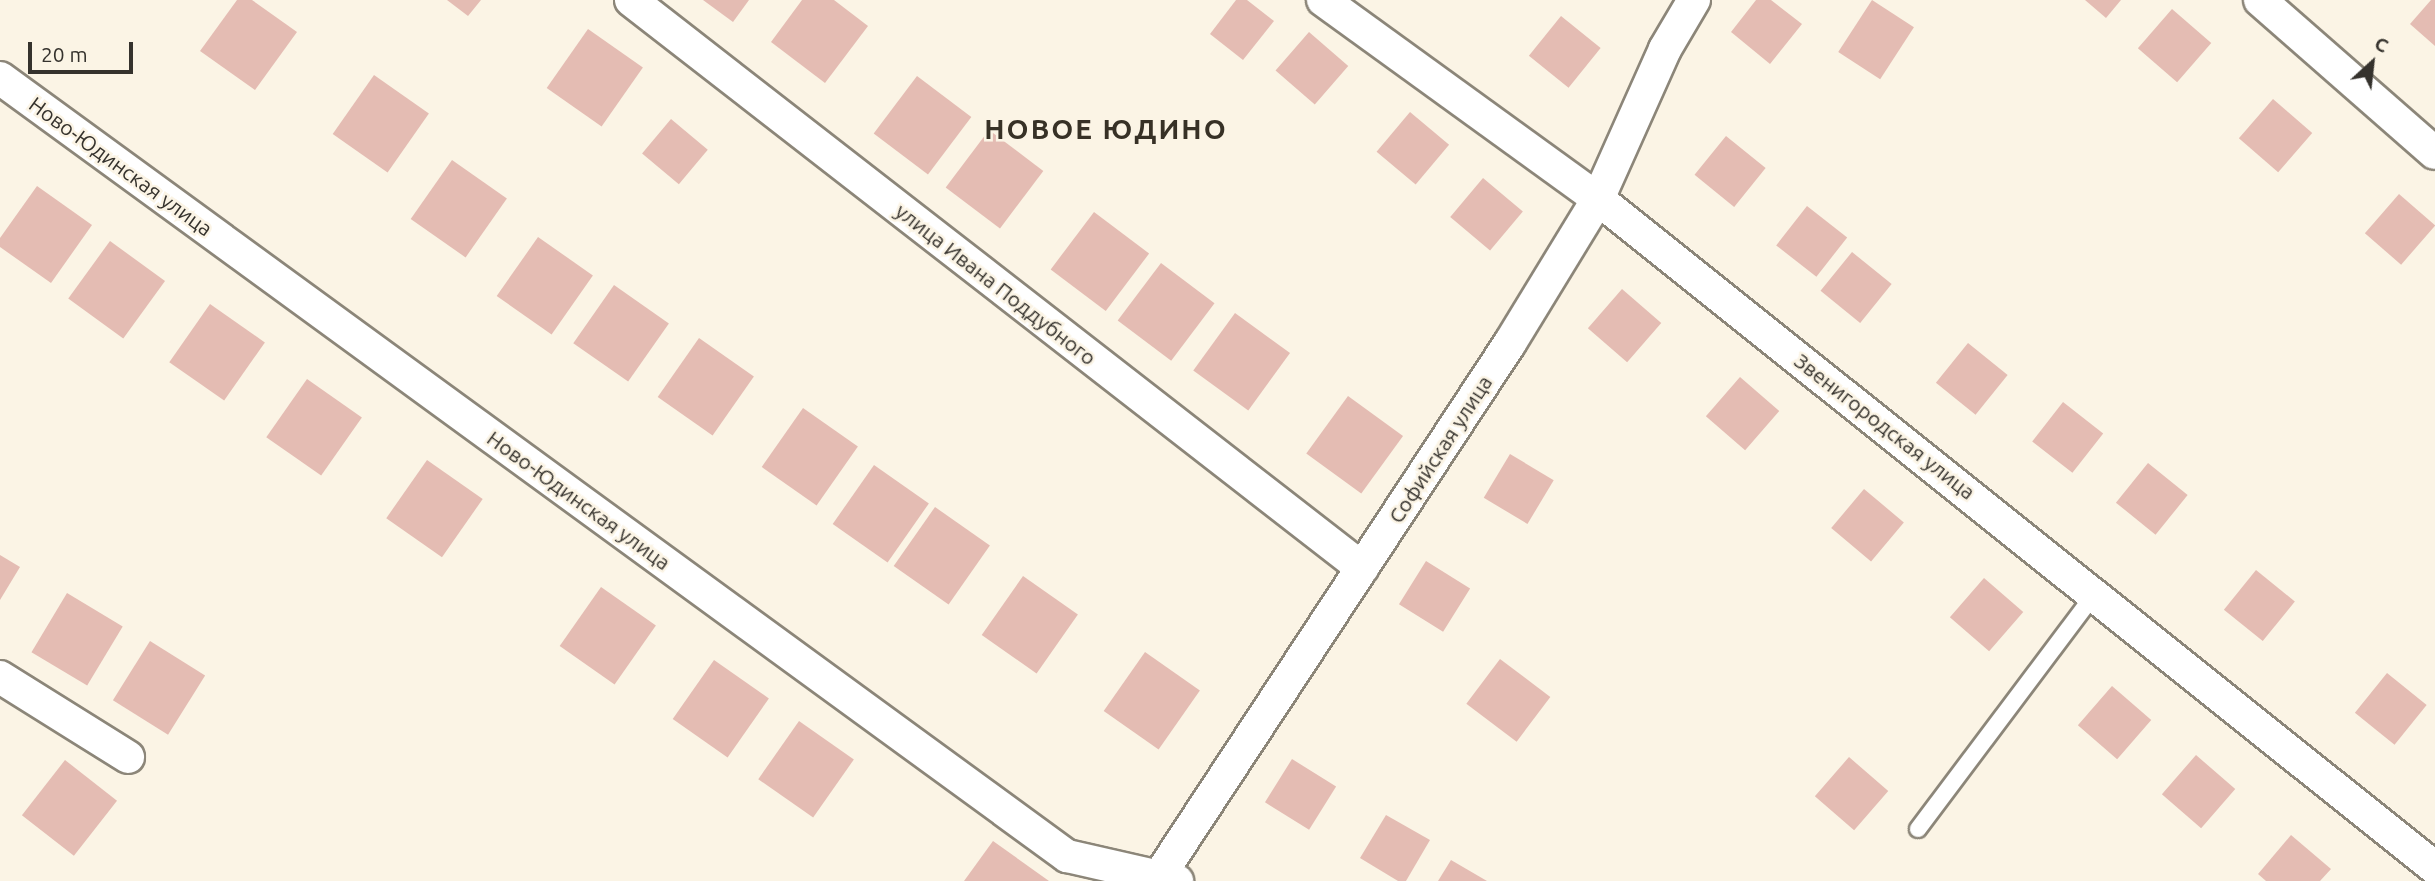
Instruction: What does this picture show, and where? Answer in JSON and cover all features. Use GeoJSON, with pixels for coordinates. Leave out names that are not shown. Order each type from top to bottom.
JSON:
{"type":"FeatureCollection","features":[{"type":"Feature","properties":{"kind":"street","name":"улица Ивана Поддубного"},"geometry":{"type":"LineString","coordinates":[[631,0],[1362,568]]}},
{"type":"Feature","properties":{"kind":"street","name":"Звенигородская улица"},"geometry":{"type":"LineString","coordinates":[[1323,0],[1598,199],[2095,593],[2435,869]]}},
{"type":"Feature","properties":{"kind":"street","name":"Софийская улица"},"geometry":{"type":"LineString","coordinates":[[1164,879],[1598,199],[1665,49],[1694,0]]}},
{"type":"Feature","properties":{"kind":"street"},"geometry":{"type":"LineString","coordinates":[[2260,0],[2435,153]]}},
{"type":"Feature","properties":{"kind":"street","name":"Ново-Юдинская улица"},"geometry":{"type":"LineString","coordinates":[[0,78],[1067,856],[1164,879]]}},
{"type":"Feature","properties":{"kind":"street"},"geometry":{"type":"LineString","coordinates":[[0,677],[128,757]]}},
{"type":"Feature","properties":{"kind":"lane"},"geometry":{"type":"LineString","coordinates":[[1918,829],[2095,593]]}},
{"type":"Feature","properties":{"kind":"building"},"geometry":{"type":"Polygon","coordinates":[[[237,0],[252,0],[297,32],[255,90],[200,51],[237,0]]]}},
{"type":"Feature","properties":{"kind":"building"},"geometry":{"type":"Polygon","coordinates":[[[447,0],[481,0],[468,16],[447,0]]]}},
{"type":"Feature","properties":{"kind":"building"},"geometry":{"type":"Polygon","coordinates":[[[703,0],[749,0],[733,22],[703,0]]]}},
{"type":"Feature","properties":{"kind":"building"},"geometry":{"type":"Polygon","coordinates":[[[802,0],[834,0],[868,26],[825,83],[771,42],[802,0]]]}},
{"type":"Feature","properties":{"kind":"building"},"geometry":{"type":"Polygon","coordinates":[[[1236,0],[1247,0],[1274,21],[1243,60],[1210,34],[1236,0]]]}},
{"type":"Feature","properties":{"kind":"building"},"geometry":{"type":"Polygon","coordinates":[[[1756,0],[1771,0],[1802,24],[1770,64],[1731,32],[1756,0]]]}},
{"type":"Feature","properties":{"kind":"building"},"geometry":{"type":"Polygon","coordinates":[[[1872,0],[1914,27],[1880,79],[1838,52],[1872,0]]]}},
{"type":"Feature","properties":{"kind":"building"},"geometry":{"type":"Polygon","coordinates":[[[2085,0],[2121,0],[2106,18],[2085,0]]]}},
{"type":"Feature","properties":{"kind":"building"},"geometry":{"type":"Polygon","coordinates":[[[2431,0],[2435,0],[2435,46],[2410,24],[2431,0]]]}},
{"type":"Feature","properties":{"kind":"building"},"geometry":{"type":"Polygon","coordinates":[[[2172,9],[2211,43],[2177,82],[2138,48],[2172,9]]]}},
{"type":"Feature","properties":{"kind":"building"},"geometry":{"type":"Polygon","coordinates":[[[1561,16],[1601,48],[1569,88],[1529,56],[1561,16]]]}},
{"type":"Feature","properties":{"kind":"building"},"geometry":{"type":"Polygon","coordinates":[[[588,29],[643,67],[602,126],[547,88],[588,29]]]}},
{"type":"Feature","properties":{"kind":"building"},"geometry":{"type":"Polygon","coordinates":[[[1309,32],[1348,66],[1315,105],[1276,70],[1309,32]]]}},
{"type":"Feature","properties":{"kind":"building"},"geometry":{"type":"Polygon","coordinates":[[[374,75],[429,113],[388,172],[333,134],[374,75]]]}},
{"type":"Feature","properties":{"kind":"building"},"geometry":{"type":"Polygon","coordinates":[[[917,76],[971,117],[928,174],[874,134],[917,76]]]}},
{"type":"Feature","properties":{"kind":"building"},"geometry":{"type":"Polygon","coordinates":[[[2273,99],[2312,133],[2278,172],[2239,138],[2273,99]]]}},
{"type":"Feature","properties":{"kind":"building"},"geometry":{"type":"Polygon","coordinates":[[[1410,112],[1449,145],[1416,185],[1377,152],[1410,112]]]}},
{"type":"Feature","properties":{"kind":"building"},"geometry":{"type":"Polygon","coordinates":[[[671,119],[708,150],[679,184],[642,153],[671,119]]]}},
{"type":"Feature","properties":{"kind":"building"},"geometry":{"type":"Polygon","coordinates":[[[989,130],[1043,171],[1000,228],[946,188],[989,130]]]}},
{"type":"Feature","properties":{"kind":"building"},"geometry":{"type":"Polygon","coordinates":[[[1726,136],[1766,168],[1734,207],[1695,175],[1726,136]]]}},
{"type":"Feature","properties":{"kind":"building"},"geometry":{"type":"Polygon","coordinates":[[[452,160],[507,198],[466,257],[411,219],[452,160]]]}},
{"type":"Feature","properties":{"kind":"building"},"geometry":{"type":"Polygon","coordinates":[[[1483,178],[1523,211],[1490,250],[1450,217],[1483,178]]]}},
{"type":"Feature","properties":{"kind":"building"},"geometry":{"type":"Polygon","coordinates":[[[37,186],[92,225],[51,283],[0,247],[0,238],[37,186]]]}},
{"type":"Feature","properties":{"kind":"building"},"geometry":{"type":"Polygon","coordinates":[[[2399,194],[2435,225],[2401,265],[2365,233],[2399,194]]]}},
{"type":"Feature","properties":{"kind":"building"},"geometry":{"type":"Polygon","coordinates":[[[1807,206],[1847,237],[1816,277],[1776,245],[1807,206]]]}},
{"type":"Feature","properties":{"kind":"building"},"geometry":{"type":"Polygon","coordinates":[[[1094,212],[1149,254],[1106,311],[1051,270],[1094,212]]]}},
{"type":"Feature","properties":{"kind":"building"},"geometry":{"type":"Polygon","coordinates":[[[538,237],[593,275],[552,334],[497,296],[538,237]]]}},
{"type":"Feature","properties":{"kind":"building"},"geometry":{"type":"Polygon","coordinates":[[[110,241],[165,281],[123,338],[68,298],[110,241]]]}},
{"type":"Feature","properties":{"kind":"building"},"geometry":{"type":"Polygon","coordinates":[[[1852,252],[1892,284],[1860,323],[1821,291],[1852,252]]]}},
{"type":"Feature","properties":{"kind":"building"},"geometry":{"type":"Polygon","coordinates":[[[1161,263],[1215,303],[1171,361],[1118,321],[1161,263]]]}},
{"type":"Feature","properties":{"kind":"building"},"geometry":{"type":"Polygon","coordinates":[[[614,285],[669,323],[628,382],[573,343],[614,285]]]}},
{"type":"Feature","properties":{"kind":"building"},"geometry":{"type":"Polygon","coordinates":[[[1622,289],[1661,323],[1627,362],[1588,328],[1622,289]]]}},
{"type":"Feature","properties":{"kind":"building"},"geometry":{"type":"Polygon","coordinates":[[[210,304],[265,342],[224,401],[169,362],[210,304]]]}},
{"type":"Feature","properties":{"kind":"building"},"geometry":{"type":"Polygon","coordinates":[[[1235,313],[1290,353],[1248,410],[1193,370],[1235,313]]]}},
{"type":"Feature","properties":{"kind":"building"},"geometry":{"type":"Polygon","coordinates":[[[699,338],[754,376],[713,435],[658,397],[699,338]]]}},
{"type":"Feature","properties":{"kind":"building"},"geometry":{"type":"Polygon","coordinates":[[[1968,343],[2008,375],[1976,415],[1936,383],[1968,343]]]}},
{"type":"Feature","properties":{"kind":"building"},"geometry":{"type":"Polygon","coordinates":[[[1740,377],[1779,411],[1745,450],[1706,416],[1740,377]]]}},
{"type":"Feature","properties":{"kind":"building"},"geometry":{"type":"Polygon","coordinates":[[[307,379],[362,417],[321,476],[266,437],[307,379]]]}},
{"type":"Feature","properties":{"kind":"building"},"geometry":{"type":"Polygon","coordinates":[[[1348,396],[1403,436],[1361,493],[1306,453],[1348,396]]]}},
{"type":"Feature","properties":{"kind":"building"},"geometry":{"type":"Polygon","coordinates":[[[2063,402],[2103,433],[2072,473],[2032,441],[2063,402]]]}},
{"type":"Feature","properties":{"kind":"building"},"geometry":{"type":"Polygon","coordinates":[[[803,408],[858,446],[817,505],[762,467],[803,408]]]}},
{"type":"Feature","properties":{"kind":"building"},"geometry":{"type":"Polygon","coordinates":[[[1510,454],[1554,480],[1527,524],[1484,498],[1510,454]]]}},
{"type":"Feature","properties":{"kind":"building"},"geometry":{"type":"Polygon","coordinates":[[[427,460],[483,499],[442,557],[386,518],[427,460]]]}},
{"type":"Feature","properties":{"kind":"building"},"geometry":{"type":"Polygon","coordinates":[[[2148,463],[2188,495],[2156,535],[2116,503],[2148,463]]]}},
{"type":"Feature","properties":{"kind":"building"},"geometry":{"type":"Polygon","coordinates":[[[874,465],[929,503],[888,562],[833,524],[874,465]]]}},
{"type":"Feature","properties":{"kind":"building"},"geometry":{"type":"Polygon","coordinates":[[[1864,489],[1904,522],[1871,561],[1831,528],[1864,489]]]}},
{"type":"Feature","properties":{"kind":"building"},"geometry":{"type":"Polygon","coordinates":[[[935,507],[990,545],[949,604],[894,566],[935,507]]]}},
{"type":"Feature","properties":{"kind":"building"},"geometry":{"type":"Polygon","coordinates":[[[0,555],[20,567],[0,600],[0,555]]]}},
{"type":"Feature","properties":{"kind":"building"},"geometry":{"type":"Polygon","coordinates":[[[1426,561],[1470,589],[1443,632],[1399,604],[1426,561]]]}},
{"type":"Feature","properties":{"kind":"building"},"geometry":{"type":"Polygon","coordinates":[[[2256,570],[2295,601],[2263,641],[2224,610],[2256,570]]]}},
{"type":"Feature","properties":{"kind":"building"},"geometry":{"type":"Polygon","coordinates":[[[1023,576],[1078,614],[1037,673],[982,635],[1023,576]]]}},
{"type":"Feature","properties":{"kind":"building"},"geometry":{"type":"Polygon","coordinates":[[[1984,578],[2023,612],[1989,651],[1950,617],[1984,578]]]}},
{"type":"Feature","properties":{"kind":"building"},"geometry":{"type":"Polygon","coordinates":[[[601,587],[656,625],[615,684],[560,646],[601,587]]]}},
{"type":"Feature","properties":{"kind":"building"},"geometry":{"type":"Polygon","coordinates":[[[67,593],[123,626],[87,686],[31,652],[67,593]]]}},
{"type":"Feature","properties":{"kind":"building"},"geometry":{"type":"Polygon","coordinates":[[[150,641],[205,675],[168,735],[113,700],[150,641]]]}},
{"type":"Feature","properties":{"kind":"building"},"geometry":{"type":"Polygon","coordinates":[[[1145,652],[1200,690],[1159,749],[1104,711],[1145,652]]]}},
{"type":"Feature","properties":{"kind":"building"},"geometry":{"type":"Polygon","coordinates":[[[1500,659],[1550,697],[1517,742],[1466,704],[1500,659]]]}},
{"type":"Feature","properties":{"kind":"building"},"geometry":{"type":"Polygon","coordinates":[[[714,660],[769,698],[728,757],[673,719],[714,660]]]}},
{"type":"Feature","properties":{"kind":"building"},"geometry":{"type":"Polygon","coordinates":[[[2387,673],[2427,705],[2395,745],[2355,713],[2387,673]]]}},
{"type":"Feature","properties":{"kind":"building"},"geometry":{"type":"Polygon","coordinates":[[[2112,686],[2151,720],[2117,759],[2078,725],[2112,686]]]}},
{"type":"Feature","properties":{"kind":"building"},"geometry":{"type":"Polygon","coordinates":[[[799,721],[854,759],[813,818],[758,779],[799,721]]]}},
{"type":"Feature","properties":{"kind":"building"},"geometry":{"type":"Polygon","coordinates":[[[2196,755],[2235,789],[2201,828],[2162,794],[2196,755]]]}},
{"type":"Feature","properties":{"kind":"building"},"geometry":{"type":"Polygon","coordinates":[[[1849,757],[1888,791],[1854,830],[1815,796],[1849,757]]]}},
{"type":"Feature","properties":{"kind":"building"},"geometry":{"type":"Polygon","coordinates":[[[1292,759],[1336,787],[1309,830],[1265,802],[1292,759]]]}},
{"type":"Feature","properties":{"kind":"building"},"geometry":{"type":"Polygon","coordinates":[[[65,760],[117,801],[74,856],[22,815],[65,760]]]}},
{"type":"Feature","properties":{"kind":"building"},"geometry":{"type":"Polygon","coordinates":[[[1386,815],[1430,840],[1406,881],[1398,881],[1360,858],[1386,815]]]}},
{"type":"Feature","properties":{"kind":"building"},"geometry":{"type":"Polygon","coordinates":[[[2291,835],[2331,869],[2320,881],[2266,881],[2258,874],[2291,835]]]}},
{"type":"Feature","properties":{"kind":"building"},"geometry":{"type":"Polygon","coordinates":[[[993,841],[1049,881],[964,881],[993,841]]]}},
{"type":"Feature","properties":{"kind":"building"},"geometry":{"type":"Polygon","coordinates":[[[1451,860],[1487,881],[1438,881],[1451,860]]]}},
{"type":"Feature","properties":{"kind":"district","name":"НОВОЕ ЮДИНО"},"geometry":{"type":"Point","coordinates":[1106,129]}}]}
